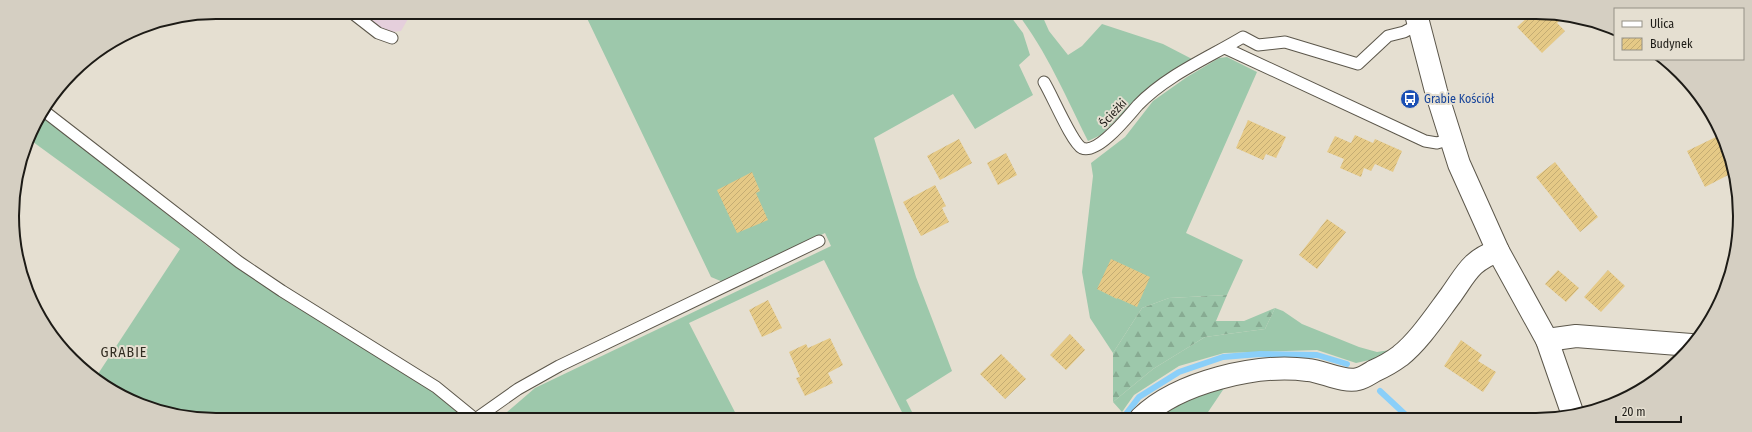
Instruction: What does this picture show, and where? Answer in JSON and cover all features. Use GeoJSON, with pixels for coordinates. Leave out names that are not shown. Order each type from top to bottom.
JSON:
{"type":"FeatureCollection","features":[{"type":"Feature","properties":{"kind":"street"},"geometry":{"type":"LineString","coordinates":[[1417,19],[1450,139],[1459,164],[1498,251],[1547,340],[1571,409]]}},
{"type":"Feature","properties":{"kind":"street"},"geometry":{"type":"LineString","coordinates":[[1146,413],[1153,407],[1190,388],[1257,369],[1293,368],[1311,370],[1351,380],[1358,379],[1383,367],[1406,350],[1440,310],[1473,263],[1486,255],[1498,251]]}},
{"type":"Feature","properties":{"kind":"street"},"geometry":{"type":"LineString","coordinates":[[1547,340],[1576,336],[1685,345]]}},
{"type":"Feature","properties":{"kind":"lane"},"geometry":{"type":"LineString","coordinates":[[360,19],[378,33],[392,38]]}},
{"type":"Feature","properties":{"kind":"lane","name":"Ścieżki"},"geometry":{"type":"LineString","coordinates":[[1044,82],[1074,140],[1083,148],[1088,149],[1106,139],[1139,104],[1157,89],[1184,71],[1243,37],[1258,45],[1285,42],[1358,64],[1388,36],[1404,32],[1417,19]]}},
{"type":"Feature","properties":{"kind":"lane"},"geometry":{"type":"LineString","coordinates":[[1225,48],[1425,141],[1437,143],[1450,139]]}},
{"type":"Feature","properties":{"kind":"lane"},"geometry":{"type":"LineString","coordinates":[[47,114],[239,262],[282,291],[436,386],[470,413]]}},
{"type":"Feature","properties":{"kind":"lane"},"geometry":{"type":"LineString","coordinates":[[483,413],[518,389],[559,366],[819,241]]}},
{"type":"Feature","properties":{"kind":"shaded area"},"geometry":{"type":"Polygon","coordinates":[[[368,19],[408,19],[401,31],[384,31],[368,19]]]}},
{"type":"Feature","properties":{"kind":"green space"},"geometry":{"type":"Polygon","coordinates":[[[587,19],[1012,19],[1023,33],[1030,55],[1019,65],[1033,95],[975,129],[953,94],[874,138],[916,277],[952,371],[906,400],[912,413],[902,413],[824,260],[689,323],[735,413],[506,413],[535,388],[831,246],[825,233],[723,282],[711,277],[587,19]]]}},
{"type":"Feature","properties":{"kind":"green space"},"geometry":{"type":"Polygon","coordinates":[[[1022,19],[1044,19],[1049,31],[1068,55],[1082,46],[1102,24],[1163,44],[1192,59],[1151,85],[1101,135],[1088,141],[1047,59],[1022,19]]]}},
{"type":"Feature","properties":{"kind":"green space"},"geometry":{"type":"Polygon","coordinates":[[[1227,57],[1257,72],[1186,233],[1243,260],[1227,295],[1169,298],[1142,308],[1113,353],[1090,318],[1082,272],[1093,176],[1091,163],[1125,137],[1153,101],[1187,77],[1219,58],[1227,57]]]}},
{"type":"Feature","properties":{"kind":"green space"},"geometry":{"type":"Polygon","coordinates":[[[45,118],[210,248],[288,302],[423,384],[459,413],[203,413],[153,403],[117,387],[98,374],[180,249],[33,142],[45,118]]]}},
{"type":"Feature","properties":{"kind":"green space"},"geometry":{"type":"Polygon","coordinates":[[[1227,295],[1216,321],[1244,321],[1275,308],[1265,329],[1205,337],[1153,369],[1113,402],[1113,353],[1142,308],[1169,298],[1227,295]]]}},
{"type":"Feature","properties":{"kind":"green space"},"geometry":{"type":"Polygon","coordinates":[[[1275,308],[1283,311],[1302,324],[1359,347],[1377,352],[1390,350],[1374,359],[1356,363],[1317,350],[1224,353],[1179,366],[1134,395],[1122,412],[1113,402],[1153,369],[1205,337],[1265,329],[1275,308]]]}},
{"type":"Feature","properties":{"kind":"green space"},"geometry":{"type":"Polygon","coordinates":[[[1227,384],[1207,413],[1164,413],[1174,405],[1227,384]]]}},
{"type":"Feature","properties":{"kind":"building"},"geometry":{"type":"Polygon","coordinates":[[[1526,19],[1549,19],[1560,21],[1557,23],[1565,31],[1542,53],[1517,27],[1526,19]]]}},
{"type":"Feature","properties":{"kind":"building"},"geometry":{"type":"Polygon","coordinates":[[[1248,120],[1286,137],[1276,158],[1266,154],[1263,160],[1236,148],[1248,120]]]}},
{"type":"Feature","properties":{"kind":"building"},"geometry":{"type":"Polygon","coordinates":[[[1355,135],[1373,143],[1375,139],[1402,151],[1393,172],[1375,164],[1371,171],[1364,168],[1361,177],[1340,168],[1344,159],[1327,152],[1335,136],[1351,143],[1355,135]]]}},
{"type":"Feature","properties":{"kind":"building"},"geometry":{"type":"Polygon","coordinates":[[[1716,137],[1723,153],[1728,175],[1705,187],[1687,151],[1716,137]]]}},
{"type":"Feature","properties":{"kind":"building"},"geometry":{"type":"Polygon","coordinates":[[[959,139],[972,163],[940,180],[927,156],[959,139]]]}},
{"type":"Feature","properties":{"kind":"building"},"geometry":{"type":"Polygon","coordinates":[[[1006,153],[1017,175],[998,185],[987,163],[1006,153]]]}},
{"type":"Feature","properties":{"kind":"building"},"geometry":{"type":"Polygon","coordinates":[[[1555,162],[1598,217],[1580,232],[1536,177],[1555,162]]]}},
{"type":"Feature","properties":{"kind":"building"},"geometry":{"type":"Polygon","coordinates":[[[752,172],[760,191],[756,193],[768,220],[737,233],[717,190],[752,172]]]}},
{"type":"Feature","properties":{"kind":"building"},"geometry":{"type":"Polygon","coordinates":[[[935,185],[946,206],[942,208],[949,222],[921,236],[903,202],[935,185]]]}},
{"type":"Feature","properties":{"kind":"building"},"geometry":{"type":"Polygon","coordinates":[[[1327,219],[1346,232],[1317,269],[1299,255],[1327,219]]]}},
{"type":"Feature","properties":{"kind":"building"},"geometry":{"type":"Polygon","coordinates":[[[1111,259],[1150,277],[1137,307],[1097,289],[1111,259]]]}},
{"type":"Feature","properties":{"kind":"building"},"geometry":{"type":"Polygon","coordinates":[[[1558,270],[1579,288],[1566,302],[1545,284],[1558,270]]]}},
{"type":"Feature","properties":{"kind":"building"},"geometry":{"type":"Polygon","coordinates":[[[1608,270],[1625,286],[1601,312],[1584,297],[1608,270]]]}},
{"type":"Feature","properties":{"kind":"building"},"geometry":{"type":"Polygon","coordinates":[[[768,300],[782,328],[762,337],[749,310],[768,300]]]}},
{"type":"Feature","properties":{"kind":"building"},"geometry":{"type":"Polygon","coordinates":[[[1070,334],[1085,350],[1066,370],[1050,355],[1070,334]]]}},
{"type":"Feature","properties":{"kind":"building"},"geometry":{"type":"Polygon","coordinates":[[[830,338],[843,365],[828,373],[833,383],[805,396],[796,378],[800,377],[789,352],[806,344],[808,348],[830,338]]]}},
{"type":"Feature","properties":{"kind":"building"},"geometry":{"type":"Polygon","coordinates":[[[1461,340],[1482,355],[1478,361],[1496,372],[1483,392],[1444,366],[1461,340]]]}},
{"type":"Feature","properties":{"kind":"building"},"geometry":{"type":"Polygon","coordinates":[[[1001,354],[1026,379],[1005,399],[980,374],[1001,354]]]}},
{"type":"Feature","properties":{"kind":"waterway"},"geometry":{"type":"LineString","coordinates":[[1127,413],[1139,397],[1179,372],[1223,357],[1260,354],[1317,355],[1347,364]]}},
{"type":"Feature","properties":{"kind":"waterway"},"geometry":{"type":"LineString","coordinates":[[1380,391],[1404,413]]}},
{"type":"Feature","properties":{"kind":"place","name":"Grabie Kościół"},"geometry":{"type":"Point","coordinates":[1410,99]}},
{"type":"Feature","properties":{"kind":"district","name":"GRABIE"},"geometry":{"type":"Point","coordinates":[124,352]}}]}
